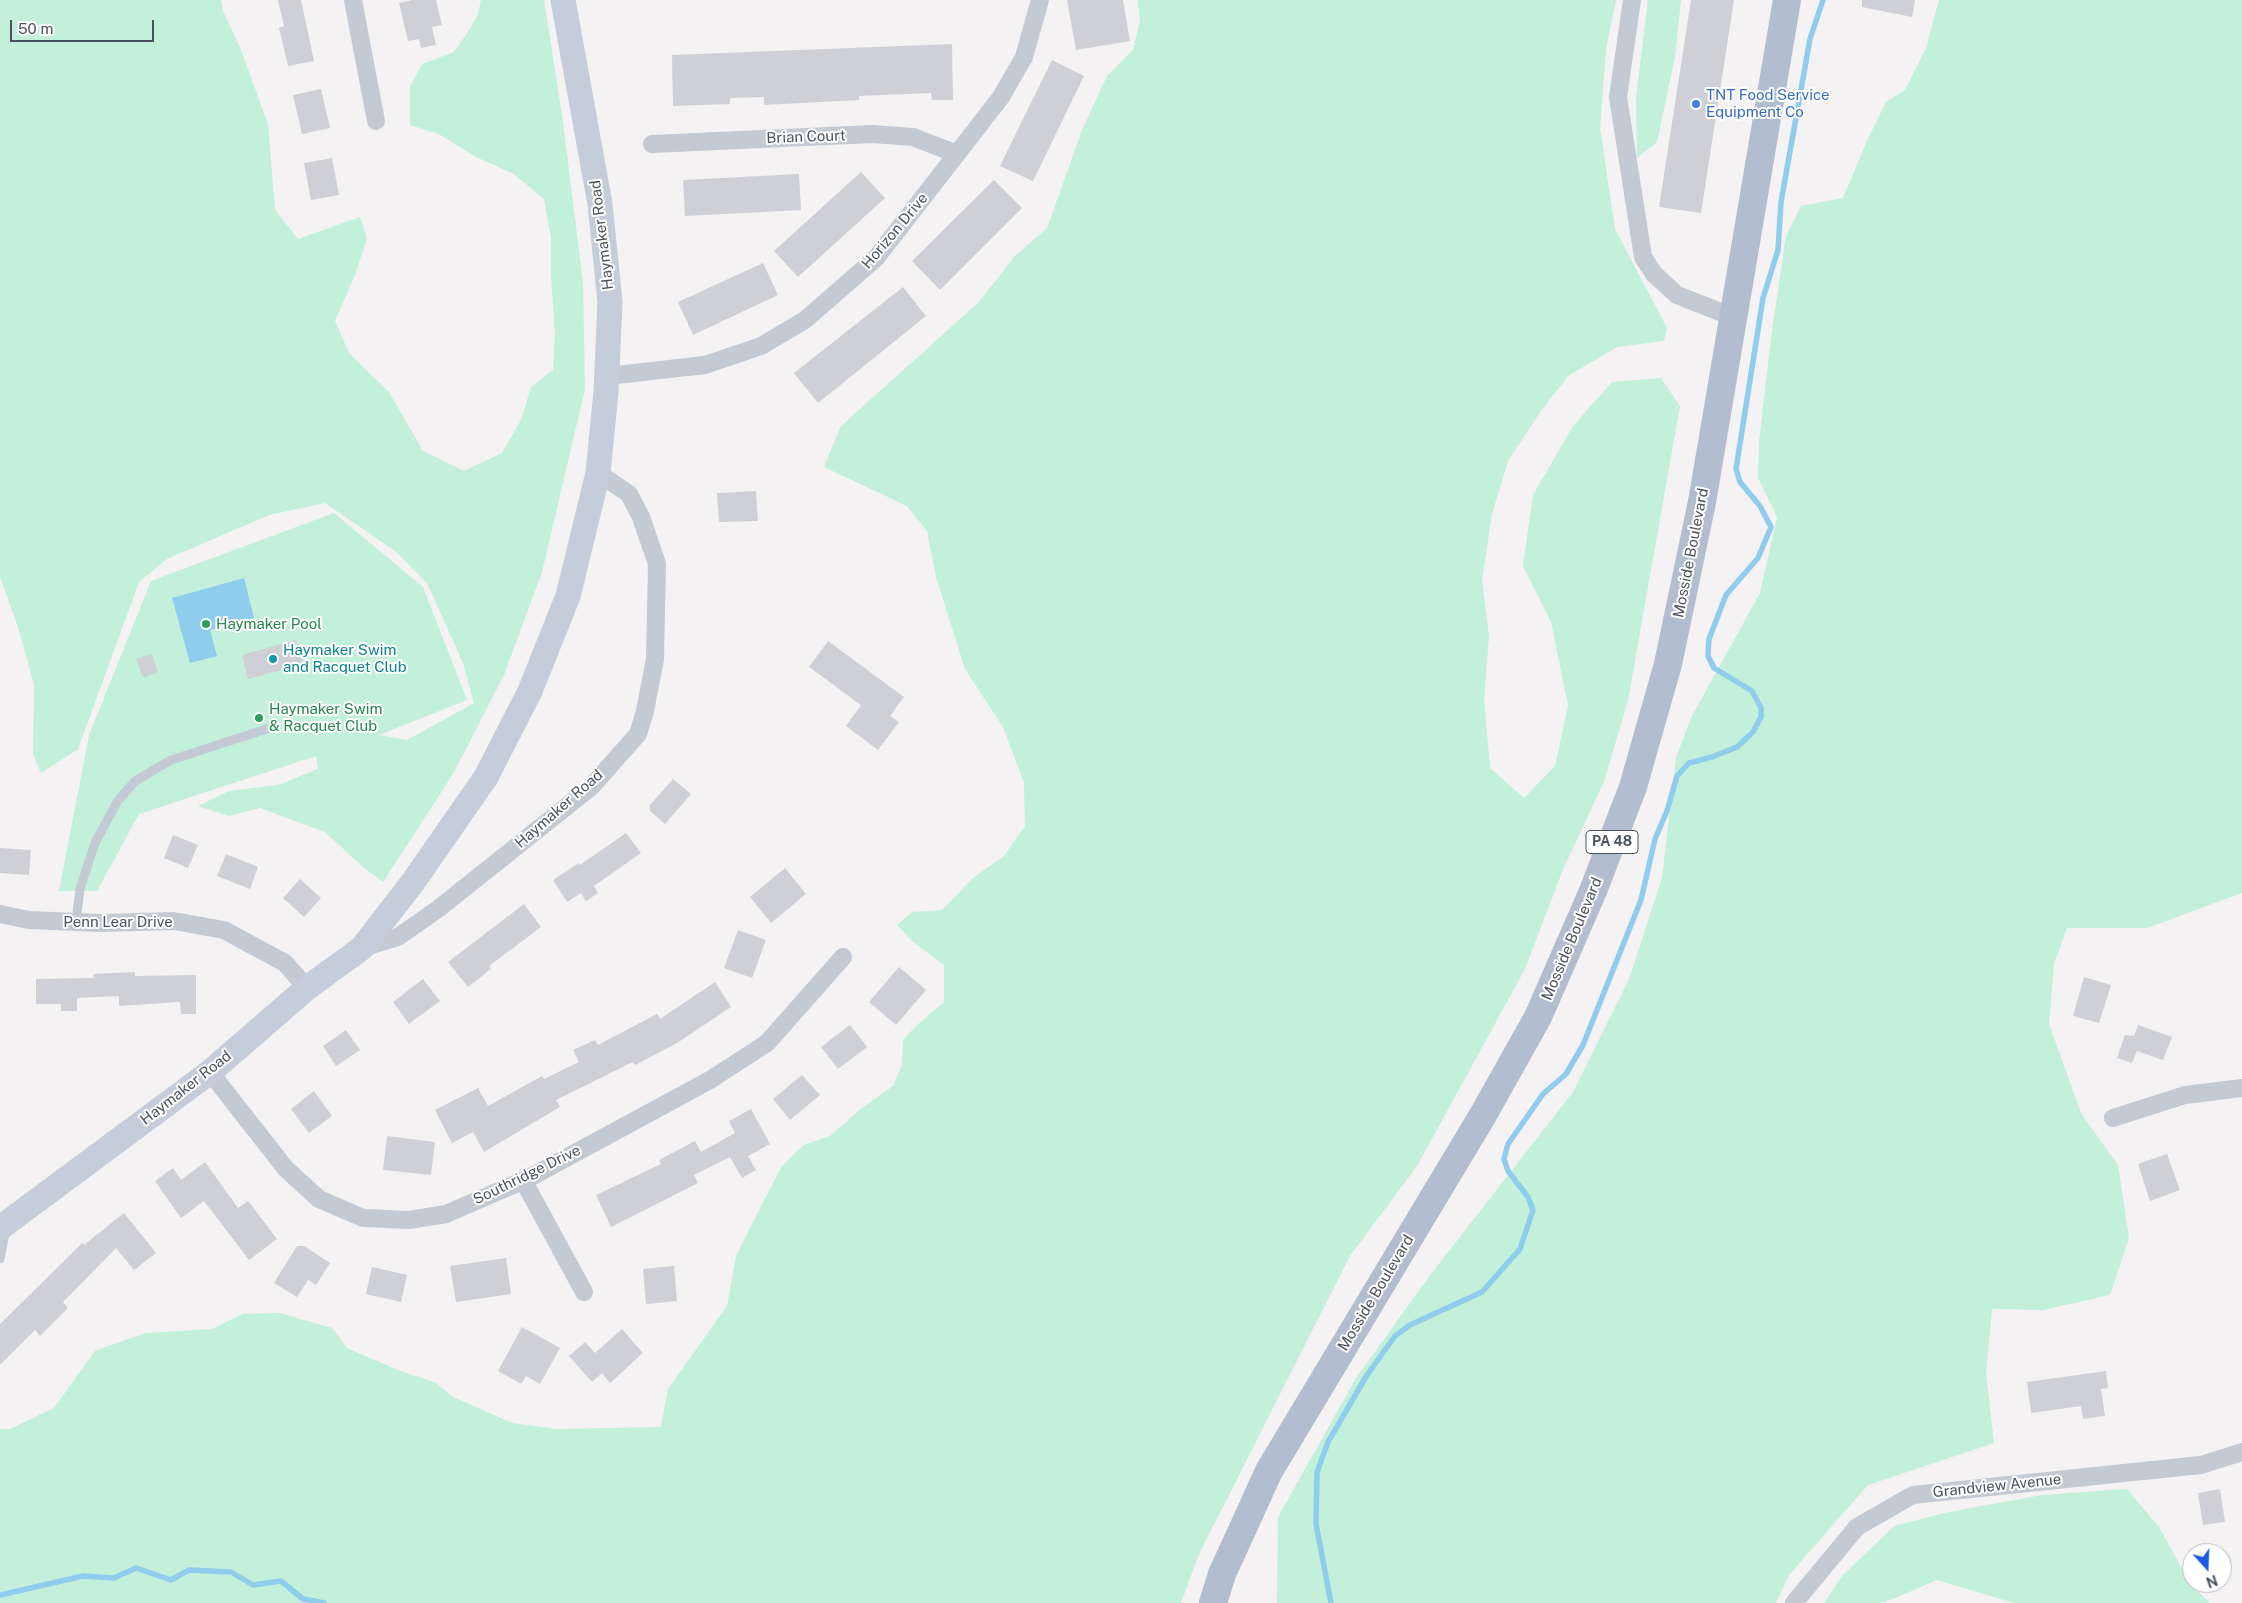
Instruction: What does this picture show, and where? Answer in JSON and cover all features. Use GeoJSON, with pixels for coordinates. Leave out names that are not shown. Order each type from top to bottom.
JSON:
{"type":"FeatureCollection","features":[{"type":"Feature","properties":{"kind":"main road","name":"Haymaker Road"},"geometry":{"type":"LineString","coordinates":[[3,1225],[210,1072],[307,988],[362,948],[413,882],[486,777],[530,691],[568,596],[598,472],[607,376],[610,302],[600,204],[563,0]]}},
{"type":"Feature","properties":{"kind":"main road","name":"Mosside Boulevard"},"geometry":{"type":"LineString","coordinates":[[1213,1603],[1222,1574],[1269,1471],[1483,1115],[1538,1017],[1593,891],[1633,787],[1668,664],[1702,502],[1787,0]]}},
{"type":"Feature","properties":{"kind":"street"},"geometry":{"type":"LineString","coordinates":[[353,0],[376,121]]}},
{"type":"Feature","properties":{"kind":"street","name":"Horizon Drive"},"geometry":{"type":"LineString","coordinates":[[607,376],[705,365],[761,346],[805,320],[876,258],[1002,97],[1024,57],[1040,0]]}},
{"type":"Feature","properties":{"kind":"street"},"geometry":{"type":"LineString","coordinates":[[1632,0],[1618,96],[1643,257],[1654,274],[1677,295],[1733,316]]}},
{"type":"Feature","properties":{"kind":"street","name":"Brian Court"},"geometry":{"type":"LineString","coordinates":[[652,144],[872,134],[913,137],[957,154]]}},
{"type":"Feature","properties":{"kind":"street","name":"Haymaker Road"},"geometry":{"type":"LineString","coordinates":[[362,948],[398,937],[438,909],[590,787],[638,734],[645,711],[655,659],[657,564],[641,517],[629,494],[598,472]]}},
{"type":"Feature","properties":{"kind":"street","name":"Penn Lear Drive"},"geometry":{"type":"LineString","coordinates":[[0,914],[28,920],[76,922],[174,921],[224,930],[285,964],[307,988]]}},
{"type":"Feature","properties":{"kind":"street","name":"Southridge Drive"},"geometry":{"type":"LineString","coordinates":[[210,1072],[286,1169],[318,1199],[363,1218],[409,1220],[446,1214],[523,1180],[710,1080],[767,1043],[843,957]]}},
{"type":"Feature","properties":{"kind":"street"},"geometry":{"type":"LineString","coordinates":[[2113,1118],[2185,1094],[2242,1088]]}},
{"type":"Feature","properties":{"kind":"street"},"geometry":{"type":"LineString","coordinates":[[523,1180],[584,1292]]}},
{"type":"Feature","properties":{"kind":"street","name":"Grandview Avenue"},"geometry":{"type":"LineString","coordinates":[[1794,1603],[1857,1527],[1913,1495],[2201,1465],[2242,1452]]}},
{"type":"Feature","properties":{"kind":"lane"},"geometry":{"type":"LineString","coordinates":[[76,922],[80,889],[95,842],[116,802],[135,781],[171,760],[276,726]]}},
{"type":"Feature","properties":{"kind":"lane","name":"Haymaker Road"},"geometry":{"type":"LineString","coordinates":[[0,1258],[3,1225]]}},
{"type":"Feature","properties":{"kind":"green space"},"geometry":{"type":"Polygon","coordinates":[[[0,0],[221,0],[223,11],[241,50],[268,124],[275,210],[298,239],[360,217],[367,238],[355,275],[335,321],[349,353],[389,392],[423,451],[464,471],[502,453],[521,420],[531,387],[553,370],[555,334],[551,275],[551,238],[544,199],[514,174],[474,156],[439,134],[410,125],[410,87],[422,64],[454,52],[478,14],[481,0],[544,0],[562,115],[583,282],[585,389],[542,572],[504,675],[453,774],[383,882],[363,867],[325,832],[260,808],[229,816],[198,806],[229,791],[278,785],[318,769],[316,756],[139,814],[97,891],[59,891],[89,735],[151,581],[334,513],[423,587],[467,700],[379,735],[407,740],[474,703],[463,663],[427,583],[395,551],[325,503],[269,515],[167,559],[139,582],[78,749],[41,773],[33,754],[34,685],[18,627],[0,577],[0,0]]]}},
{"type":"Feature","properties":{"kind":"green space"},"geometry":{"type":"Polygon","coordinates":[[[1138,0],[1616,0],[1606,49],[1600,128],[1615,229],[1667,328],[1664,341],[1617,347],[1568,376],[1541,411],[1508,461],[1492,514],[1482,580],[1489,636],[1484,699],[1490,768],[1524,798],[1555,766],[1568,706],[1551,622],[1523,566],[1533,495],[1573,426],[1612,382],[1661,378],[1680,406],[1628,700],[1604,782],[1564,867],[1525,969],[1417,1166],[1350,1256],[1199,1554],[1181,1603],[0,1603],[0,1429],[10,1429],[54,1408],[95,1351],[145,1333],[212,1329],[243,1314],[280,1313],[332,1328],[347,1348],[400,1371],[435,1382],[453,1397],[512,1423],[557,1429],[661,1427],[668,1389],[727,1306],[736,1256],[781,1167],[804,1145],[830,1136],[862,1108],[893,1086],[902,1065],[903,1040],[944,1002],[944,965],[912,941],[897,925],[912,912],[942,910],[973,878],[1004,856],[1025,826],[1024,783],[1003,727],[965,669],[936,577],[927,531],[907,506],[824,467],[841,426],[979,302],[1014,257],[1047,228],[1082,130],[1107,76],[1133,50],[1140,21],[1138,0]]]}},
{"type":"Feature","properties":{"kind":"green space"},"geometry":{"type":"Polygon","coordinates":[[[1648,0],[1681,0],[1675,57],[1657,142],[1637,158],[1636,97],[1648,0]]]}},
{"type":"Feature","properties":{"kind":"green space"},"geometry":{"type":"Polygon","coordinates":[[[1939,0],[2242,0],[2242,893],[2147,928],[2067,928],[2054,964],[2049,1024],[2081,1113],[2118,1165],[2129,1238],[2110,1295],[2043,1310],[1992,1309],[1986,1373],[1994,1443],[1868,1485],[1789,1575],[1776,1603],[1277,1603],[1278,1517],[1356,1378],[1431,1274],[1573,1092],[1629,979],[1662,878],[1676,757],[1692,716],[1760,593],[1777,517],[1758,478],[1759,442],[1771,338],[1786,236],[1801,206],[1843,198],[1886,102],[1905,90],[1926,48],[1939,0]]]}},
{"type":"Feature","properties":{"kind":"green space"},"geometry":{"type":"Polygon","coordinates":[[[2127,1489],[2159,1527],[2182,1569],[2182,1593],[2199,1593],[2210,1603],[2014,1603],[1937,1580],[1879,1603],[1824,1603],[1842,1576],[1894,1526],[1949,1512],[2042,1495],[2127,1489]]]}},
{"type":"Feature","properties":{"kind":"water","name":"Haymaker Pool"},"geometry":{"type":"Polygon","coordinates":[[[244,578],[254,618],[210,630],[217,656],[190,663],[172,598],[244,578]]]}},
{"type":"Feature","properties":{"kind":"building"},"geometry":{"type":"Polygon","coordinates":[[[278,0],[301,0],[314,61],[288,66],[279,28],[284,26],[278,0]]]}},
{"type":"Feature","properties":{"kind":"building"},"geometry":{"type":"Polygon","coordinates":[[[412,0],[436,0],[442,25],[432,27],[436,45],[421,48],[419,39],[408,41],[399,3],[412,0]]]}},
{"type":"Feature","properties":{"kind":"building"},"geometry":{"type":"Polygon","coordinates":[[[1067,0],[1123,0],[1130,41],[1076,50],[1067,0]]]}},
{"type":"Feature","properties":{"kind":"building","name":"TNT Food Service Equipment Co"},"geometry":{"type":"Polygon","coordinates":[[[1691,0],[1734,0],[1701,213],[1659,207],[1691,0]]]}},
{"type":"Feature","properties":{"kind":"building"},"geometry":{"type":"Polygon","coordinates":[[[1862,0],[1915,0],[1912,17],[1862,7],[1862,0]]]}},
{"type":"Feature","properties":{"kind":"building"},"geometry":{"type":"Polygon","coordinates":[[[952,44],[953,100],[932,100],[931,93],[859,96],[859,100],[764,105],[764,97],[730,98],[730,104],[673,106],[672,55],[952,44]]]}},
{"type":"Feature","properties":{"kind":"building"},"geometry":{"type":"Polygon","coordinates":[[[1052,60],[1084,76],[1033,181],[1000,166],[1052,60]]]}},
{"type":"Feature","properties":{"kind":"building"},"geometry":{"type":"Polygon","coordinates":[[[321,89],[330,128],[302,134],[293,95],[321,89]]]}},
{"type":"Feature","properties":{"kind":"building"},"geometry":{"type":"Polygon","coordinates":[[[332,158],[339,195],[311,200],[304,163],[332,158]]]}},
{"type":"Feature","properties":{"kind":"building"},"geometry":{"type":"Polygon","coordinates":[[[861,172],[885,198],[798,277],[774,251],[861,172]]]}},
{"type":"Feature","properties":{"kind":"building"},"geometry":{"type":"Polygon","coordinates":[[[799,174],[801,210],[685,216],[683,180],[799,174]]]}},
{"type":"Feature","properties":{"kind":"building"},"geometry":{"type":"Polygon","coordinates":[[[994,180],[1022,208],[940,290],[912,261],[994,180]]]}},
{"type":"Feature","properties":{"kind":"building"},"geometry":{"type":"Polygon","coordinates":[[[763,263],[778,295],[693,335],[678,302],[763,263]]]}},
{"type":"Feature","properties":{"kind":"building"},"geometry":{"type":"Polygon","coordinates":[[[903,287],[926,316],[818,403],[794,373],[903,287]]]}},
{"type":"Feature","properties":{"kind":"building"},"geometry":{"type":"Polygon","coordinates":[[[756,491],[758,521],[719,522],[717,493],[756,491]]]}},
{"type":"Feature","properties":{"kind":"building","name":"Haymaker Swim and Racquet Club"},"geometry":{"type":"Polygon","coordinates":[[[296,640],[304,664],[248,679],[242,655],[296,640]]]}},
{"type":"Feature","properties":{"kind":"building"},"geometry":{"type":"Polygon","coordinates":[[[828,641],[904,697],[890,716],[899,722],[878,750],[846,726],[861,705],[809,667],[828,641]]]}},
{"type":"Feature","properties":{"kind":"building"},"geometry":{"type":"Polygon","coordinates":[[[152,654],[158,672],[143,678],[136,659],[152,654]]]}},
{"type":"Feature","properties":{"kind":"building"},"geometry":{"type":"Polygon","coordinates":[[[673,779],[691,794],[665,824],[650,811],[650,805],[673,779]]]}},
{"type":"Feature","properties":{"kind":"building"},"geometry":{"type":"Polygon","coordinates":[[[626,833],[641,853],[594,886],[598,893],[586,901],[581,893],[567,902],[553,880],[579,863],[580,865],[626,833]]]}},
{"type":"Feature","properties":{"kind":"building"},"geometry":{"type":"Polygon","coordinates":[[[173,835],[198,845],[188,868],[164,858],[173,835]]]}},
{"type":"Feature","properties":{"kind":"building"},"geometry":{"type":"Polygon","coordinates":[[[0,848],[31,850],[29,875],[0,873],[0,848]]]}},
{"type":"Feature","properties":{"kind":"building"},"geometry":{"type":"Polygon","coordinates":[[[226,854],[258,867],[250,889],[217,876],[226,854]]]}},
{"type":"Feature","properties":{"kind":"building"},"geometry":{"type":"Polygon","coordinates":[[[785,868],[806,894],[771,923],[750,897],[785,868]]]}},
{"type":"Feature","properties":{"kind":"building"},"geometry":{"type":"Polygon","coordinates":[[[300,879],[321,898],[304,917],[283,898],[300,879]]]}},
{"type":"Feature","properties":{"kind":"building"},"geometry":{"type":"Polygon","coordinates":[[[524,904],[541,927],[489,966],[491,969],[468,987],[448,962],[524,904]]]}},
{"type":"Feature","properties":{"kind":"building"},"geometry":{"type":"Polygon","coordinates":[[[738,930],[766,940],[752,978],[724,968],[738,930]]]}},
{"type":"Feature","properties":{"kind":"building"},"geometry":{"type":"Polygon","coordinates":[[[899,967],[926,990],[896,1025],[869,1002],[899,967]]]}},
{"type":"Feature","properties":{"kind":"building"},"geometry":{"type":"Polygon","coordinates":[[[135,972],[135,976],[196,975],[196,1014],[181,1014],[180,1002],[119,1006],[119,996],[77,998],[77,1011],[61,1011],[61,1004],[36,1004],[36,979],[94,978],[93,974],[135,972]]]}},
{"type":"Feature","properties":{"kind":"building"},"geometry":{"type":"Polygon","coordinates":[[[2084,977],[2111,985],[2099,1023],[2073,1016],[2084,977]]]}},
{"type":"Feature","properties":{"kind":"building"},"geometry":{"type":"Polygon","coordinates":[[[423,979],[440,1001],[409,1024],[393,1002],[423,979]]]}},
{"type":"Feature","properties":{"kind":"building"},"geometry":{"type":"Polygon","coordinates":[[[715,982],[731,1007],[677,1043],[635,1065],[633,1062],[556,1100],[560,1107],[484,1152],[473,1132],[452,1143],[435,1110],[478,1088],[488,1106],[542,1076],[544,1079],[579,1062],[573,1050],[595,1040],[598,1045],[657,1014],[660,1019],[715,982]]]}},
{"type":"Feature","properties":{"kind":"building"},"geometry":{"type":"Polygon","coordinates":[[[850,1025],[867,1047],[838,1069],[821,1047],[850,1025]]]}},
{"type":"Feature","properties":{"kind":"building"},"geometry":{"type":"Polygon","coordinates":[[[2138,1025],[2172,1037],[2163,1060],[2137,1051],[2132,1063],[2117,1058],[2125,1035],[2134,1036],[2138,1025]]]}},
{"type":"Feature","properties":{"kind":"building"},"geometry":{"type":"Polygon","coordinates":[[[346,1030],[360,1050],[336,1066],[323,1046],[346,1030]]]}},
{"type":"Feature","properties":{"kind":"building"},"geometry":{"type":"Polygon","coordinates":[[[802,1075],[820,1095],[790,1120],[773,1099],[802,1075]]]}},
{"type":"Feature","properties":{"kind":"building"},"geometry":{"type":"Polygon","coordinates":[[[314,1091],[332,1116],[309,1133],[291,1109],[314,1091]]]}},
{"type":"Feature","properties":{"kind":"building"},"geometry":{"type":"Polygon","coordinates":[[[751,1109],[770,1144],[748,1156],[756,1170],[742,1178],[730,1157],[694,1175],[698,1183],[611,1227],[596,1195],[661,1164],[659,1160],[695,1141],[701,1152],[735,1133],[729,1121],[751,1109]]]}},
{"type":"Feature","properties":{"kind":"building"},"geometry":{"type":"Polygon","coordinates":[[[387,1136],[435,1142],[431,1175],[383,1170],[387,1136]]]}},
{"type":"Feature","properties":{"kind":"building"},"geometry":{"type":"Polygon","coordinates":[[[2167,1154],[2180,1190],[2150,1201],[2138,1164],[2167,1154]]]}},
{"type":"Feature","properties":{"kind":"building"},"geometry":{"type":"Polygon","coordinates":[[[205,1162],[238,1208],[248,1201],[277,1239],[249,1260],[204,1201],[181,1218],[155,1181],[173,1168],[181,1180],[205,1162]]]}},
{"type":"Feature","properties":{"kind":"building"},"geometry":{"type":"Polygon","coordinates":[[[124,1213],[156,1253],[134,1270],[116,1248],[63,1302],[68,1308],[40,1336],[35,1330],[0,1365],[0,1324],[82,1243],[84,1245],[124,1213]]]}},
{"type":"Feature","properties":{"kind":"building"},"geometry":{"type":"Polygon","coordinates":[[[297,1246],[304,1246],[330,1263],[316,1285],[308,1280],[297,1297],[274,1283],[297,1246]]]}},
{"type":"Feature","properties":{"kind":"building"},"geometry":{"type":"Polygon","coordinates":[[[506,1258],[511,1294],[456,1302],[450,1266],[506,1258]]]}},
{"type":"Feature","properties":{"kind":"building"},"geometry":{"type":"Polygon","coordinates":[[[674,1266],[677,1301],[646,1304],[643,1269],[674,1266]]]}},
{"type":"Feature","properties":{"kind":"building"},"geometry":{"type":"Polygon","coordinates":[[[372,1267],[407,1275],[401,1302],[366,1294],[372,1267]]]}},
{"type":"Feature","properties":{"kind":"building"},"geometry":{"type":"Polygon","coordinates":[[[522,1327],[560,1348],[540,1384],[526,1376],[521,1384],[498,1371],[522,1327]]]}},
{"type":"Feature","properties":{"kind":"building"},"geometry":{"type":"Polygon","coordinates":[[[622,1329],[643,1353],[610,1383],[602,1373],[592,1382],[569,1356],[585,1342],[595,1353],[622,1329]]]}},
{"type":"Feature","properties":{"kind":"building"},"geometry":{"type":"Polygon","coordinates":[[[2106,1371],[2108,1388],[2101,1389],[2105,1416],[2083,1419],[2081,1406],[2031,1413],[2027,1382],[2106,1371]]]}},
{"type":"Feature","properties":{"kind":"building"},"geometry":{"type":"Polygon","coordinates":[[[2220,1489],[2225,1522],[2203,1525],[2198,1493],[2220,1489]]]}},
{"type":"Feature","properties":{"kind":"waterway"},"geometry":{"type":"LineString","coordinates":[[1331,1603],[1316,1524],[1317,1472],[1328,1442],[1367,1375],[1395,1336],[1410,1325],[1482,1292],[1520,1249],[1533,1210],[1528,1197],[1508,1171],[1504,1159],[1508,1144],[1543,1094],[1566,1074],[1583,1045],[1641,900],[1655,839],[1667,811],[1677,776],[1689,763],[1712,757],[1737,747],[1753,732],[1761,717],[1761,708],[1752,691],[1714,668],[1708,656],[1709,639],[1726,595],[1758,558],[1771,527],[1760,506],[1740,482],[1736,469],[1763,298],[1778,250],[1781,202],[1810,39],[1823,0]]}},
{"type":"Feature","properties":{"kind":"waterway"},"geometry":{"type":"LineString","coordinates":[[0,1595],[83,1576],[114,1578],[136,1568],[171,1580],[189,1570],[231,1572],[253,1585],[281,1581],[303,1599],[324,1603]]}},
{"type":"Feature","properties":{"kind":"place","name":"TNT Food Service Equipment Co"},"geometry":{"type":"Point","coordinates":[1696,104]}},
{"type":"Feature","properties":{"kind":"place","name":"Haymaker Pool"},"geometry":{"type":"Point","coordinates":[206,624]}},
{"type":"Feature","properties":{"kind":"place","name":"Haymaker Swim and Racquet Club"},"geometry":{"type":"Point","coordinates":[273,659]}},
{"type":"Feature","properties":{"kind":"place","name":"Haymaker Swim & Racquet Club"},"geometry":{"type":"Point","coordinates":[259,718]}}]}
